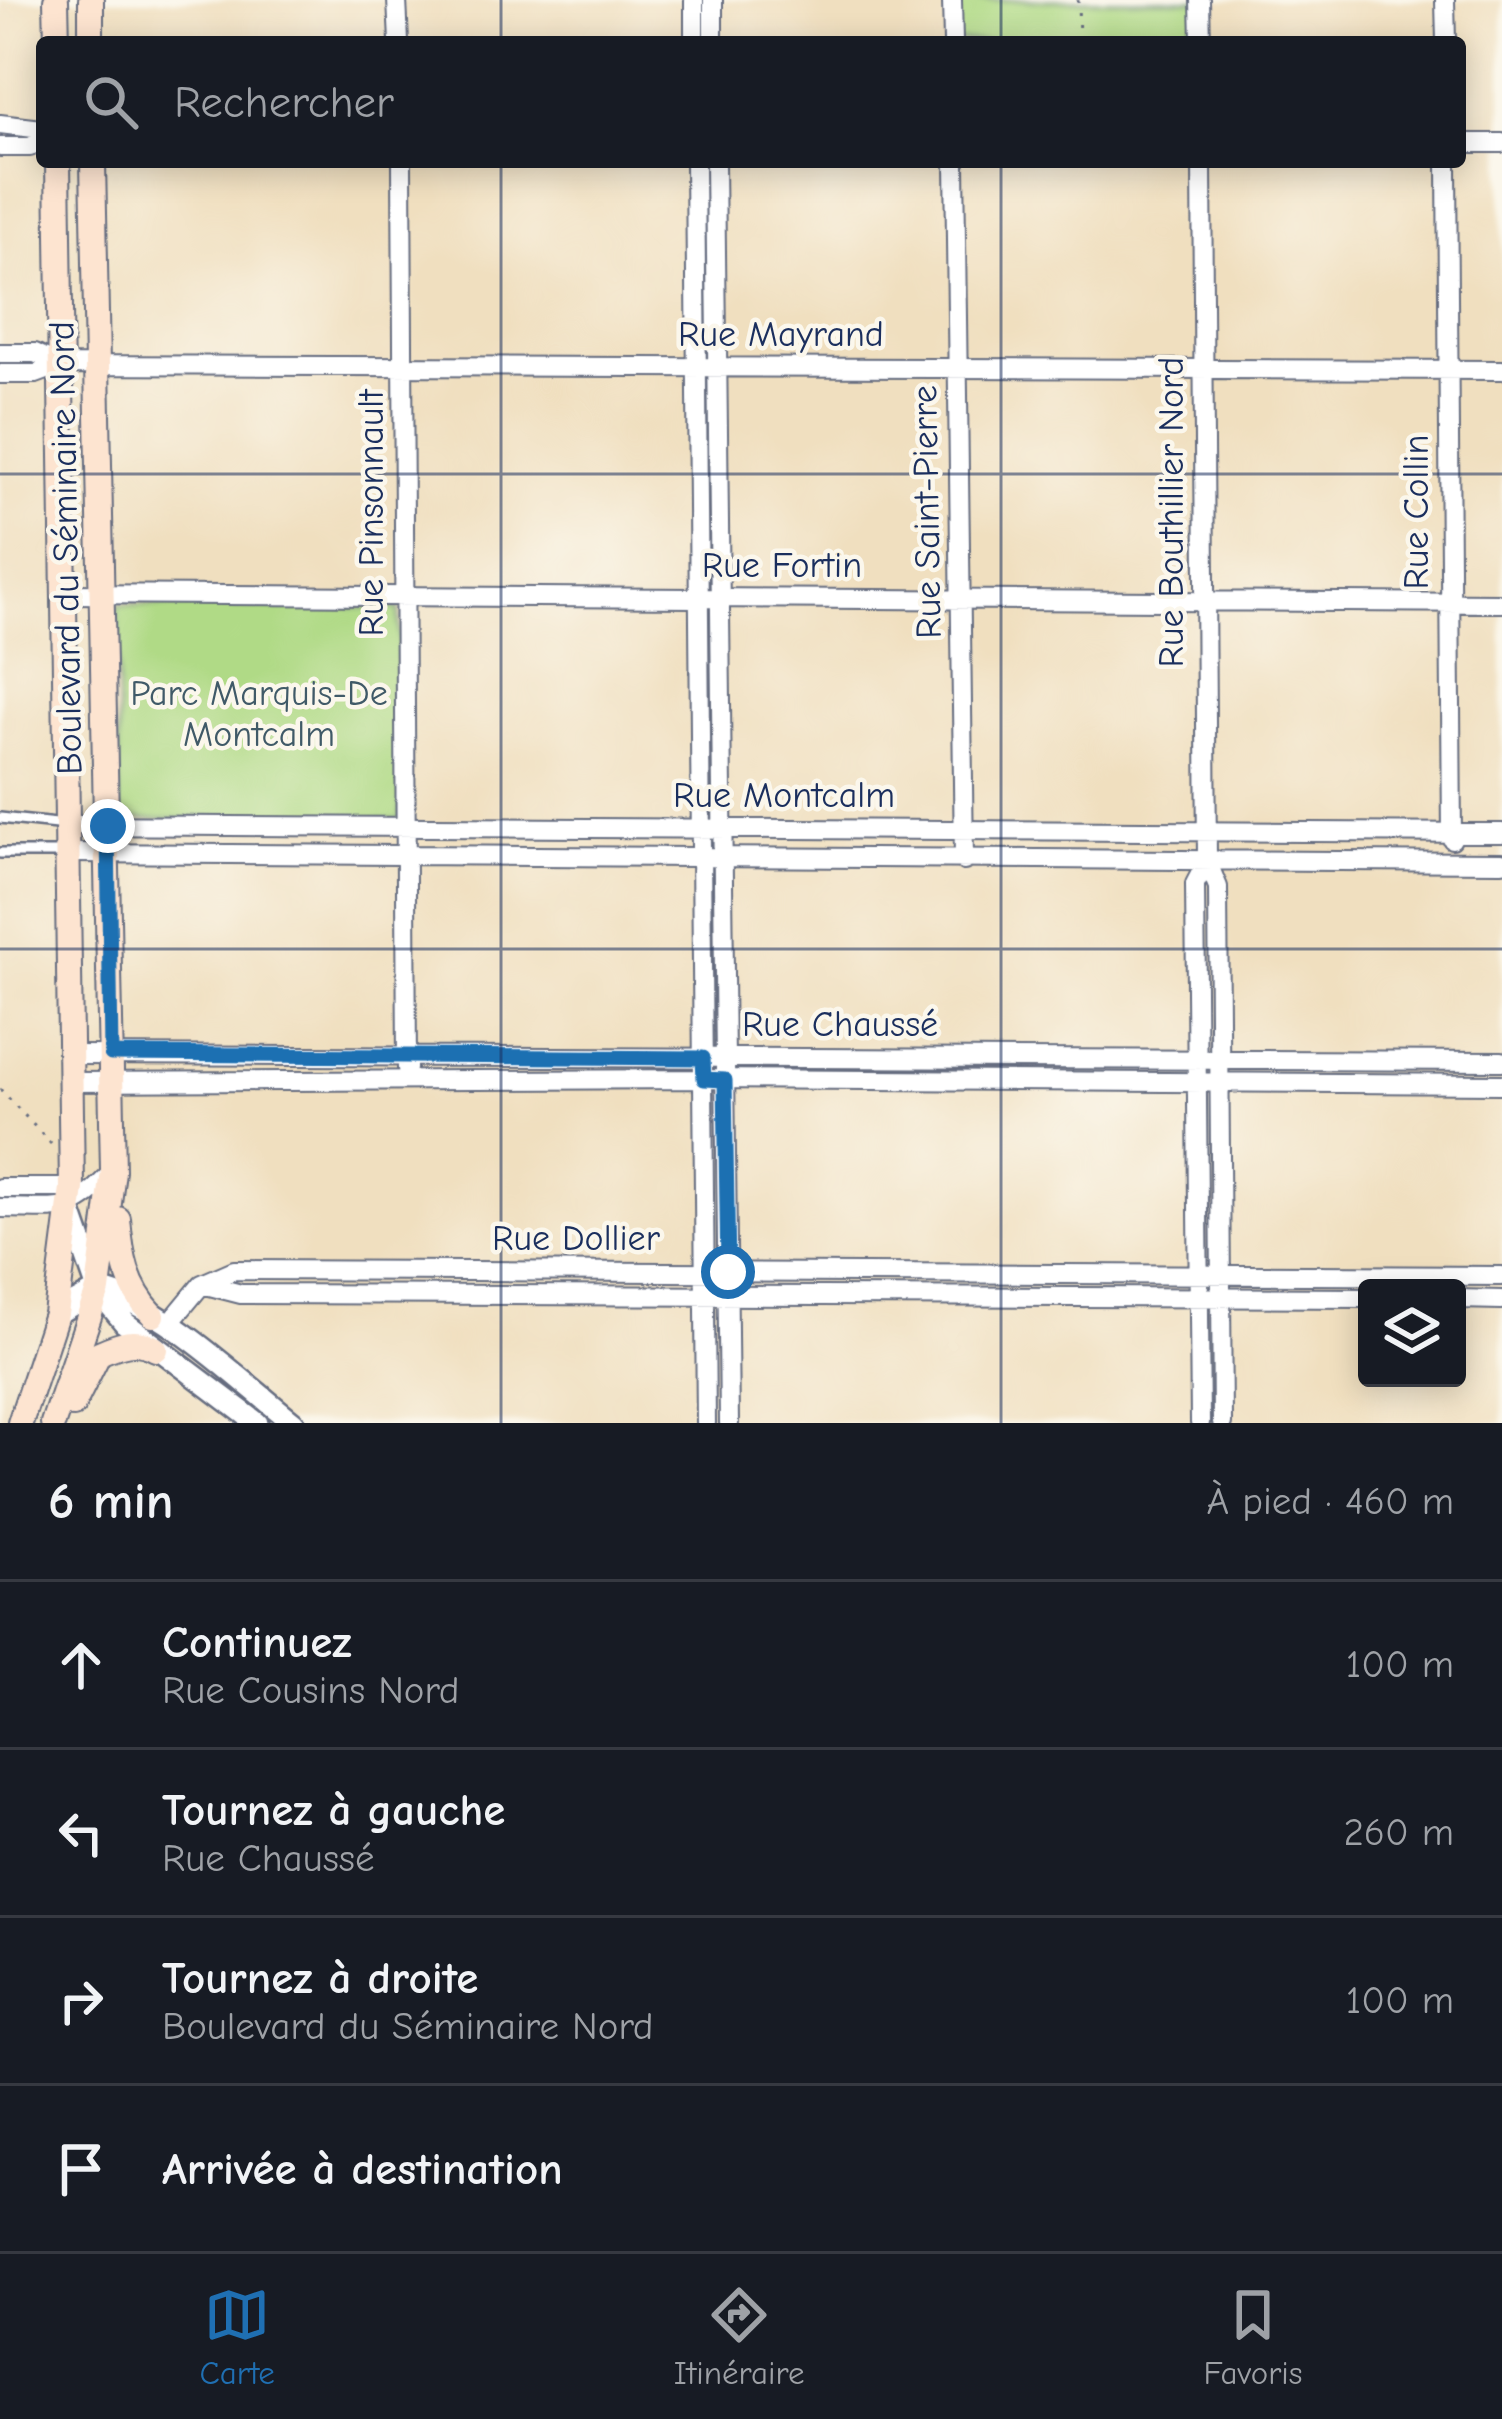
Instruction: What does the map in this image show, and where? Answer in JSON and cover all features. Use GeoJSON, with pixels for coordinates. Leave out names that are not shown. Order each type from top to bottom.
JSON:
{"type":"FeatureCollection","features":[{"type":"Feature","properties":{"kind":"main road"},"geometry":{"type":"LineString","coordinates":[[56,0],[57,36]]}},
{"type":"Feature","properties":{"kind":"main road"},"geometry":{"type":"LineString","coordinates":[[91,0],[92,36]]}},
{"type":"Feature","properties":{"kind":"main road","name":"Boulevard du Séminaire Nord"},"geometry":{"type":"LineString","coordinates":[[20,1423],[56,1314],[71,1198],[58,168]]}},
{"type":"Feature","properties":{"kind":"main road","name":"Boulevard du Séminaire Nord"},"geometry":{"type":"LineString","coordinates":[[53,1423],[98,1290],[113,1171],[93,168]]}},
{"type":"Feature","properties":{"kind":"main road"},"geometry":{"type":"LineString","coordinates":[[113,1171],[122,1261],[139,1301],[161,1320]]}},
{"type":"Feature","properties":{"kind":"main road"},"geometry":{"type":"LineString","coordinates":[[63,1423],[99,1353],[127,1342],[143,1342],[156,1349]]}},
{"type":"Feature","properties":{"kind":"street"},"geometry":{"type":"LineString","coordinates":[[397,0],[399,36]]}},
{"type":"Feature","properties":{"kind":"street"},"geometry":{"type":"LineString","coordinates":[[694,0],[694,36]]}},
{"type":"Feature","properties":{"kind":"street"},"geometry":{"type":"LineString","coordinates":[[713,0],[713,36]]}},
{"type":"Feature","properties":{"kind":"street"},"geometry":{"type":"LineString","coordinates":[[952,0],[953,36]]}},
{"type":"Feature","properties":{"kind":"street"},"geometry":{"type":"LineString","coordinates":[[1201,0],[1201,36]]}},
{"type":"Feature","properties":{"kind":"street"},"geometry":{"type":"LineString","coordinates":[[1445,0],[1446,36]]}},
{"type":"Feature","properties":{"kind":"street"},"geometry":{"type":"LineString","coordinates":[[0,124],[36,128]]}},
{"type":"Feature","properties":{"kind":"street"},"geometry":{"type":"LineString","coordinates":[[1466,142],[1502,143]]}},
{"type":"Feature","properties":{"kind":"street"},"geometry":{"type":"LineString","coordinates":[[0,147],[36,144]]}},
{"type":"Feature","properties":{"kind":"street","name":"Rue Pinsonnault"},"geometry":{"type":"LineString","coordinates":[[402,168],[407,1080]]}},
{"type":"Feature","properties":{"kind":"street"},"geometry":{"type":"LineString","coordinates":[[695,168],[720,598],[729,1423]]}},
{"type":"Feature","properties":{"kind":"street"},"geometry":{"type":"LineString","coordinates":[[706,1423],[699,598],[715,168]]}},
{"type":"Feature","properties":{"kind":"street","name":"Rue Saint-Pierre"},"geometry":{"type":"LineString","coordinates":[[955,168],[964,861]]}},
{"type":"Feature","properties":{"kind":"street","name":"Rue Bouthillier Nord"},"geometry":{"type":"LineString","coordinates":[[1202,168],[1207,861],[1218,887],[1222,1423]]}},
{"type":"Feature","properties":{"kind":"street","name":"Rue Collin"},"geometry":{"type":"LineString","coordinates":[[1447,168],[1452,862]]}},
{"type":"Feature","properties":{"kind":"street","name":"Rue Mayrand"},"geometry":{"type":"LineString","coordinates":[[0,353],[35,353],[60,365]]}},
{"type":"Feature","properties":{"kind":"street","name":"Rue Mayrand"},"geometry":{"type":"LineString","coordinates":[[0,374],[37,374],[60,365],[1502,370]]}},
{"type":"Feature","properties":{"kind":"street","name":"Rue Fortin"},"geometry":{"type":"LineString","coordinates":[[62,594],[1502,603]]}},
{"type":"Feature","properties":{"kind":"street","name":"Rue Montcalm"},"geometry":{"type":"LineString","coordinates":[[66,825],[1502,832]]}},
{"type":"Feature","properties":{"kind":"street","name":"Rue Montcalm"},"geometry":{"type":"LineString","coordinates":[[67,853],[1502,862]]}},
{"type":"Feature","properties":{"kind":"street","name":"Rue Bouthillier Nord"},"geometry":{"type":"LineString","coordinates":[[1200,1423],[1195,884],[1207,861]]}},
{"type":"Feature","properties":{"kind":"street","name":"Rue Chaussé"},"geometry":{"type":"LineString","coordinates":[[70,1055],[1502,1061]]}},
{"type":"Feature","properties":{"kind":"street","name":"Rue Chaussé"},"geometry":{"type":"LineString","coordinates":[[962,1057],[962,1082]]}},
{"type":"Feature","properties":{"kind":"street"},"geometry":{"type":"LineString","coordinates":[[1456,1084],[1457,1061]]}},
{"type":"Feature","properties":{"kind":"street","name":"Rue Chaussé"},"geometry":{"type":"LineString","coordinates":[[70,1082],[704,1079],[1502,1084]]}},
{"type":"Feature","properties":{"kind":"street"},"geometry":{"type":"LineString","coordinates":[[0,1208],[92,1194],[113,1171]]}},
{"type":"Feature","properties":{"kind":"street"},"geometry":{"type":"LineString","coordinates":[[0,1188],[71,1198]]}},
{"type":"Feature","properties":{"kind":"street"},"geometry":{"type":"LineString","coordinates":[[71,1198],[98,1290],[125,1323],[256,1423]]}},
{"type":"Feature","properties":{"kind":"street","name":"Rue Dollier"},"geometry":{"type":"LineString","coordinates":[[202,1283],[234,1270],[1502,1276]]}},
{"type":"Feature","properties":{"kind":"street"},"geometry":{"type":"LineString","coordinates":[[402,1271],[402,1294]]}},
{"type":"Feature","properties":{"kind":"street"},"geometry":{"type":"LineString","coordinates":[[967,1274],[967,1295]]}},
{"type":"Feature","properties":{"kind":"street"},"geometry":{"type":"LineString","coordinates":[[161,1320],[202,1283]]}},
{"type":"Feature","properties":{"kind":"street","name":"Rue Dollier"},"geometry":{"type":"LineString","coordinates":[[202,1283],[241,1294],[1358,1298]]}},
{"type":"Feature","properties":{"kind":"street"},"geometry":{"type":"LineString","coordinates":[[56,1314],[98,1290],[123,1296],[294,1423]]}},
{"type":"Feature","properties":{"kind":"street"},"geometry":{"type":"LineString","coordinates":[[1466,1299],[1502,1300]]}},
{"type":"Feature","properties":{"kind":"lane"},"geometry":{"type":"LineString","coordinates":[[0,818],[66,825]]}},
{"type":"Feature","properties":{"kind":"lane"},"geometry":{"type":"LineString","coordinates":[[0,854],[67,853]]}},
{"type":"Feature","properties":{"kind":"path"},"geometry":{"type":"LineString","coordinates":[[1078,0],[1078,36]]}},
{"type":"Feature","properties":{"kind":"path"},"geometry":{"type":"LineString","coordinates":[[0,1089],[58,1151]]}},
{"type":"Feature","properties":{"kind":"green space"},"geometry":{"type":"Polygon","coordinates":[[[952,0],[1200,0],[1201,36],[953,36],[952,0]]]}},
{"type":"Feature","properties":{"kind":"green space","name":"Parc Marquis-De Montcalm"},"geometry":{"type":"Polygon","coordinates":[[[117,605],[399,608],[401,820],[119,819],[117,605]]]}},
{"type":"Feature","properties":{"kind":"route"},"geometry":{"type":"LineString","coordinates":[[108,826],[111,1054],[703,1058],[704,1079],[725,1080],[728,1272]]}}]}
